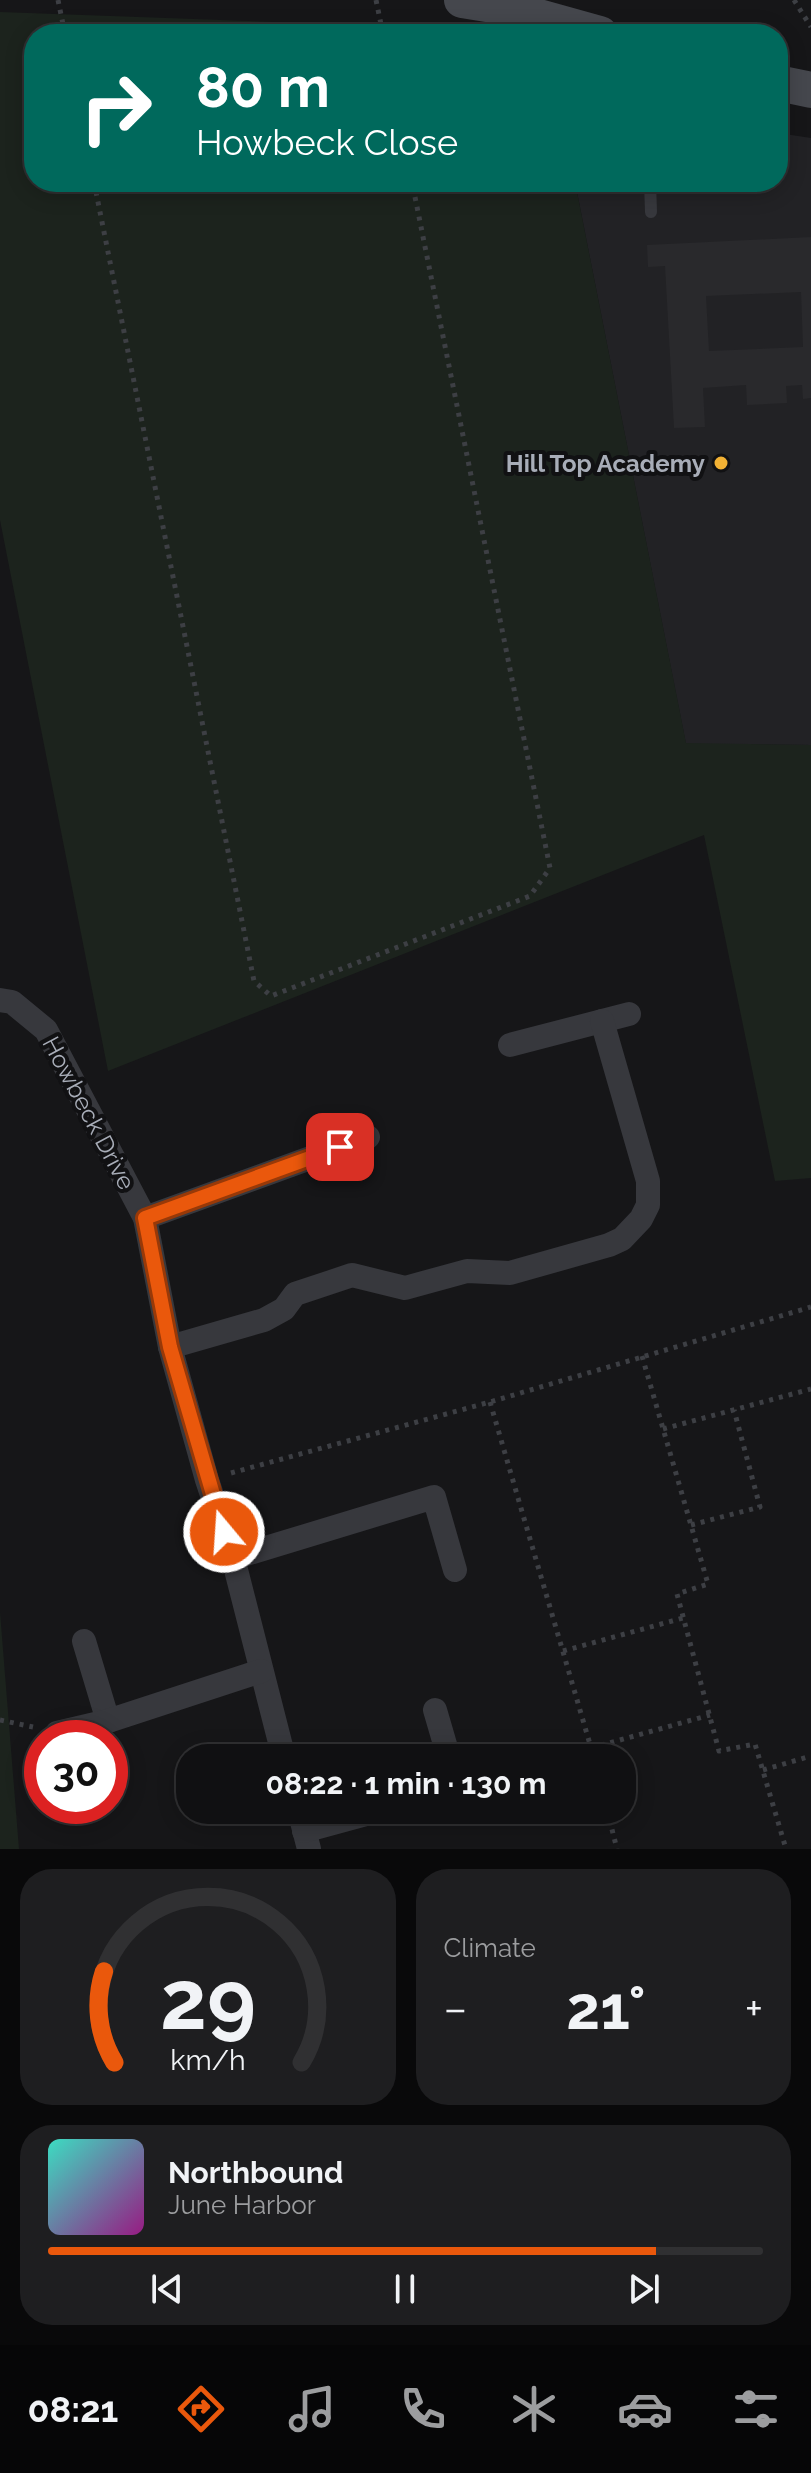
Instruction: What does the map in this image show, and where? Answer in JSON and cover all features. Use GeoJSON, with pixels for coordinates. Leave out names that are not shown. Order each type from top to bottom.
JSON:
{"type":"FeatureCollection","features":[{"type":"Feature","properties":{"kind":"main road"},"geometry":{"type":"LineString","coordinates":[[462,0],[499,6],[564,24]]}},
{"type":"Feature","properties":{"kind":"main road"},"geometry":{"type":"LineString","coordinates":[[788,85],[811,90]]}},
{"type":"Feature","properties":{"kind":"street","name":"Howbeck Drive"},"geometry":{"type":"LineString","coordinates":[[0,1000],[12,1002],[46,1030],[145,1218],[170,1347],[207,1480],[233,1558],[280,1744]]}},
{"type":"Feature","properties":{"kind":"street"},"geometry":{"type":"LineString","coordinates":[[510,1045],[629,1014]]}},
{"type":"Feature","properties":{"kind":"street"},"geometry":{"type":"LineString","coordinates":[[170,1347],[264,1320],[284,1309],[295,1294],[352,1275],[405,1288],[467,1271],[510,1273],[622,1239],[641,1219],[648,1205],[648,1181],[602,1021]]}},
{"type":"Feature","properties":{"kind":"street"},"geometry":{"type":"LineString","coordinates":[[145,1218],[368,1137]]}},
{"type":"Feature","properties":{"kind":"street"},"geometry":{"type":"LineString","coordinates":[[233,1558],[434,1497],[455,1570]]}},
{"type":"Feature","properties":{"kind":"street"},"geometry":{"type":"LineString","coordinates":[[84,1641],[108,1720]]}},
{"type":"Feature","properties":{"kind":"street"},"geometry":{"type":"LineString","coordinates":[[111,1720],[261,1671]]}},
{"type":"Feature","properties":{"kind":"street"},"geometry":{"type":"LineString","coordinates":[[435,1710],[445,1744]]}},
{"type":"Feature","properties":{"kind":"street"},"geometry":{"type":"LineString","coordinates":[[304,1830],[327,1824]]}},
{"type":"Feature","properties":{"kind":"lane"},"geometry":{"type":"LineString","coordinates":[[650,192],[651,212]]}},
{"type":"Feature","properties":{"kind":"path"},"geometry":{"type":"LineString","coordinates":[[58,0],[63,24]]}},
{"type":"Feature","properties":{"kind":"path"},"geometry":{"type":"LineString","coordinates":[[376,0],[381,24]]}},
{"type":"Feature","properties":{"kind":"path"},"geometry":{"type":"LineString","coordinates":[[794,0],[811,27]]}},
{"type":"Feature","properties":{"kind":"path"},"geometry":{"type":"LineString","coordinates":[[96,192],[254,981],[271,996],[530,896],[550,868],[414,192]]}},
{"type":"Feature","properties":{"kind":"path"},"geometry":{"type":"LineString","coordinates":[[207,1480],[490,1402],[811,1307]]}},
{"type":"Feature","properties":{"kind":"path"},"geometry":{"type":"LineString","coordinates":[[642,1356],[708,1584],[677,1594],[719,1751],[755,1744],[786,1849]]}},
{"type":"Feature","properties":{"kind":"path"},"geometry":{"type":"LineString","coordinates":[[663,1429],[811,1389]]}},
{"type":"Feature","properties":{"kind":"path"},"geometry":{"type":"LineString","coordinates":[[490,1402],[590,1744]]}},
{"type":"Feature","properties":{"kind":"path"},"geometry":{"type":"LineString","coordinates":[[691,1525],[760,1507],[734,1410]]}},
{"type":"Feature","properties":{"kind":"path"},"geometry":{"type":"LineString","coordinates":[[563,1651],[683,1618]]}},
{"type":"Feature","properties":{"kind":"path"},"geometry":{"type":"LineString","coordinates":[[605,1744],[710,1715]]}},
{"type":"Feature","properties":{"kind":"path"},"geometry":{"type":"LineString","coordinates":[[0,1720],[24,1725]]}},
{"type":"Feature","properties":{"kind":"path"},"geometry":{"type":"LineString","coordinates":[[763,1770],[811,1756]]}},
{"type":"Feature","properties":{"kind":"path"},"geometry":{"type":"LineString","coordinates":[[611,1824],[617,1849]]}},
{"type":"Feature","properties":{"kind":"shaded area"},"geometry":{"type":"Polygon","coordinates":[[[0,12],[328,24],[24,24],[24,192],[577,192],[686,743],[811,745],[811,1178],[775,1181],[704,835],[108,1071],[0,520],[0,12]]]}},
{"type":"Feature","properties":{"kind":"shaded area","name":"Hill Top Academy"},"geometry":{"type":"Polygon","coordinates":[[[788,135],[811,138],[811,745],[686,744],[577,192],[788,192],[788,135]]]}},
{"type":"Feature","properties":{"kind":"shaded area"},"geometry":{"type":"Polygon","coordinates":[[[0,1612],[19,1849],[0,1849],[0,1612]]]}},
{"type":"Feature","properties":{"kind":"building"},"geometry":{"type":"Polygon","coordinates":[[[811,237],[811,398],[803,399],[802,385],[786,386],[787,403],[747,405],[746,385],[703,388],[705,427],[674,428],[665,266],[648,267],[647,245],[811,237]],[[801,292],[706,296],[709,351],[803,347],[801,292]]]}},
{"type":"Feature","properties":{"kind":"place","name":"Hill Top Academy"},"geometry":{"type":"Point","coordinates":[721,463]}},
{"type":"Feature","properties":{"kind":"route"},"geometry":{"type":"LineString","coordinates":[[224,1532],[170,1347],[145,1218],[340,1147]]}}]}
